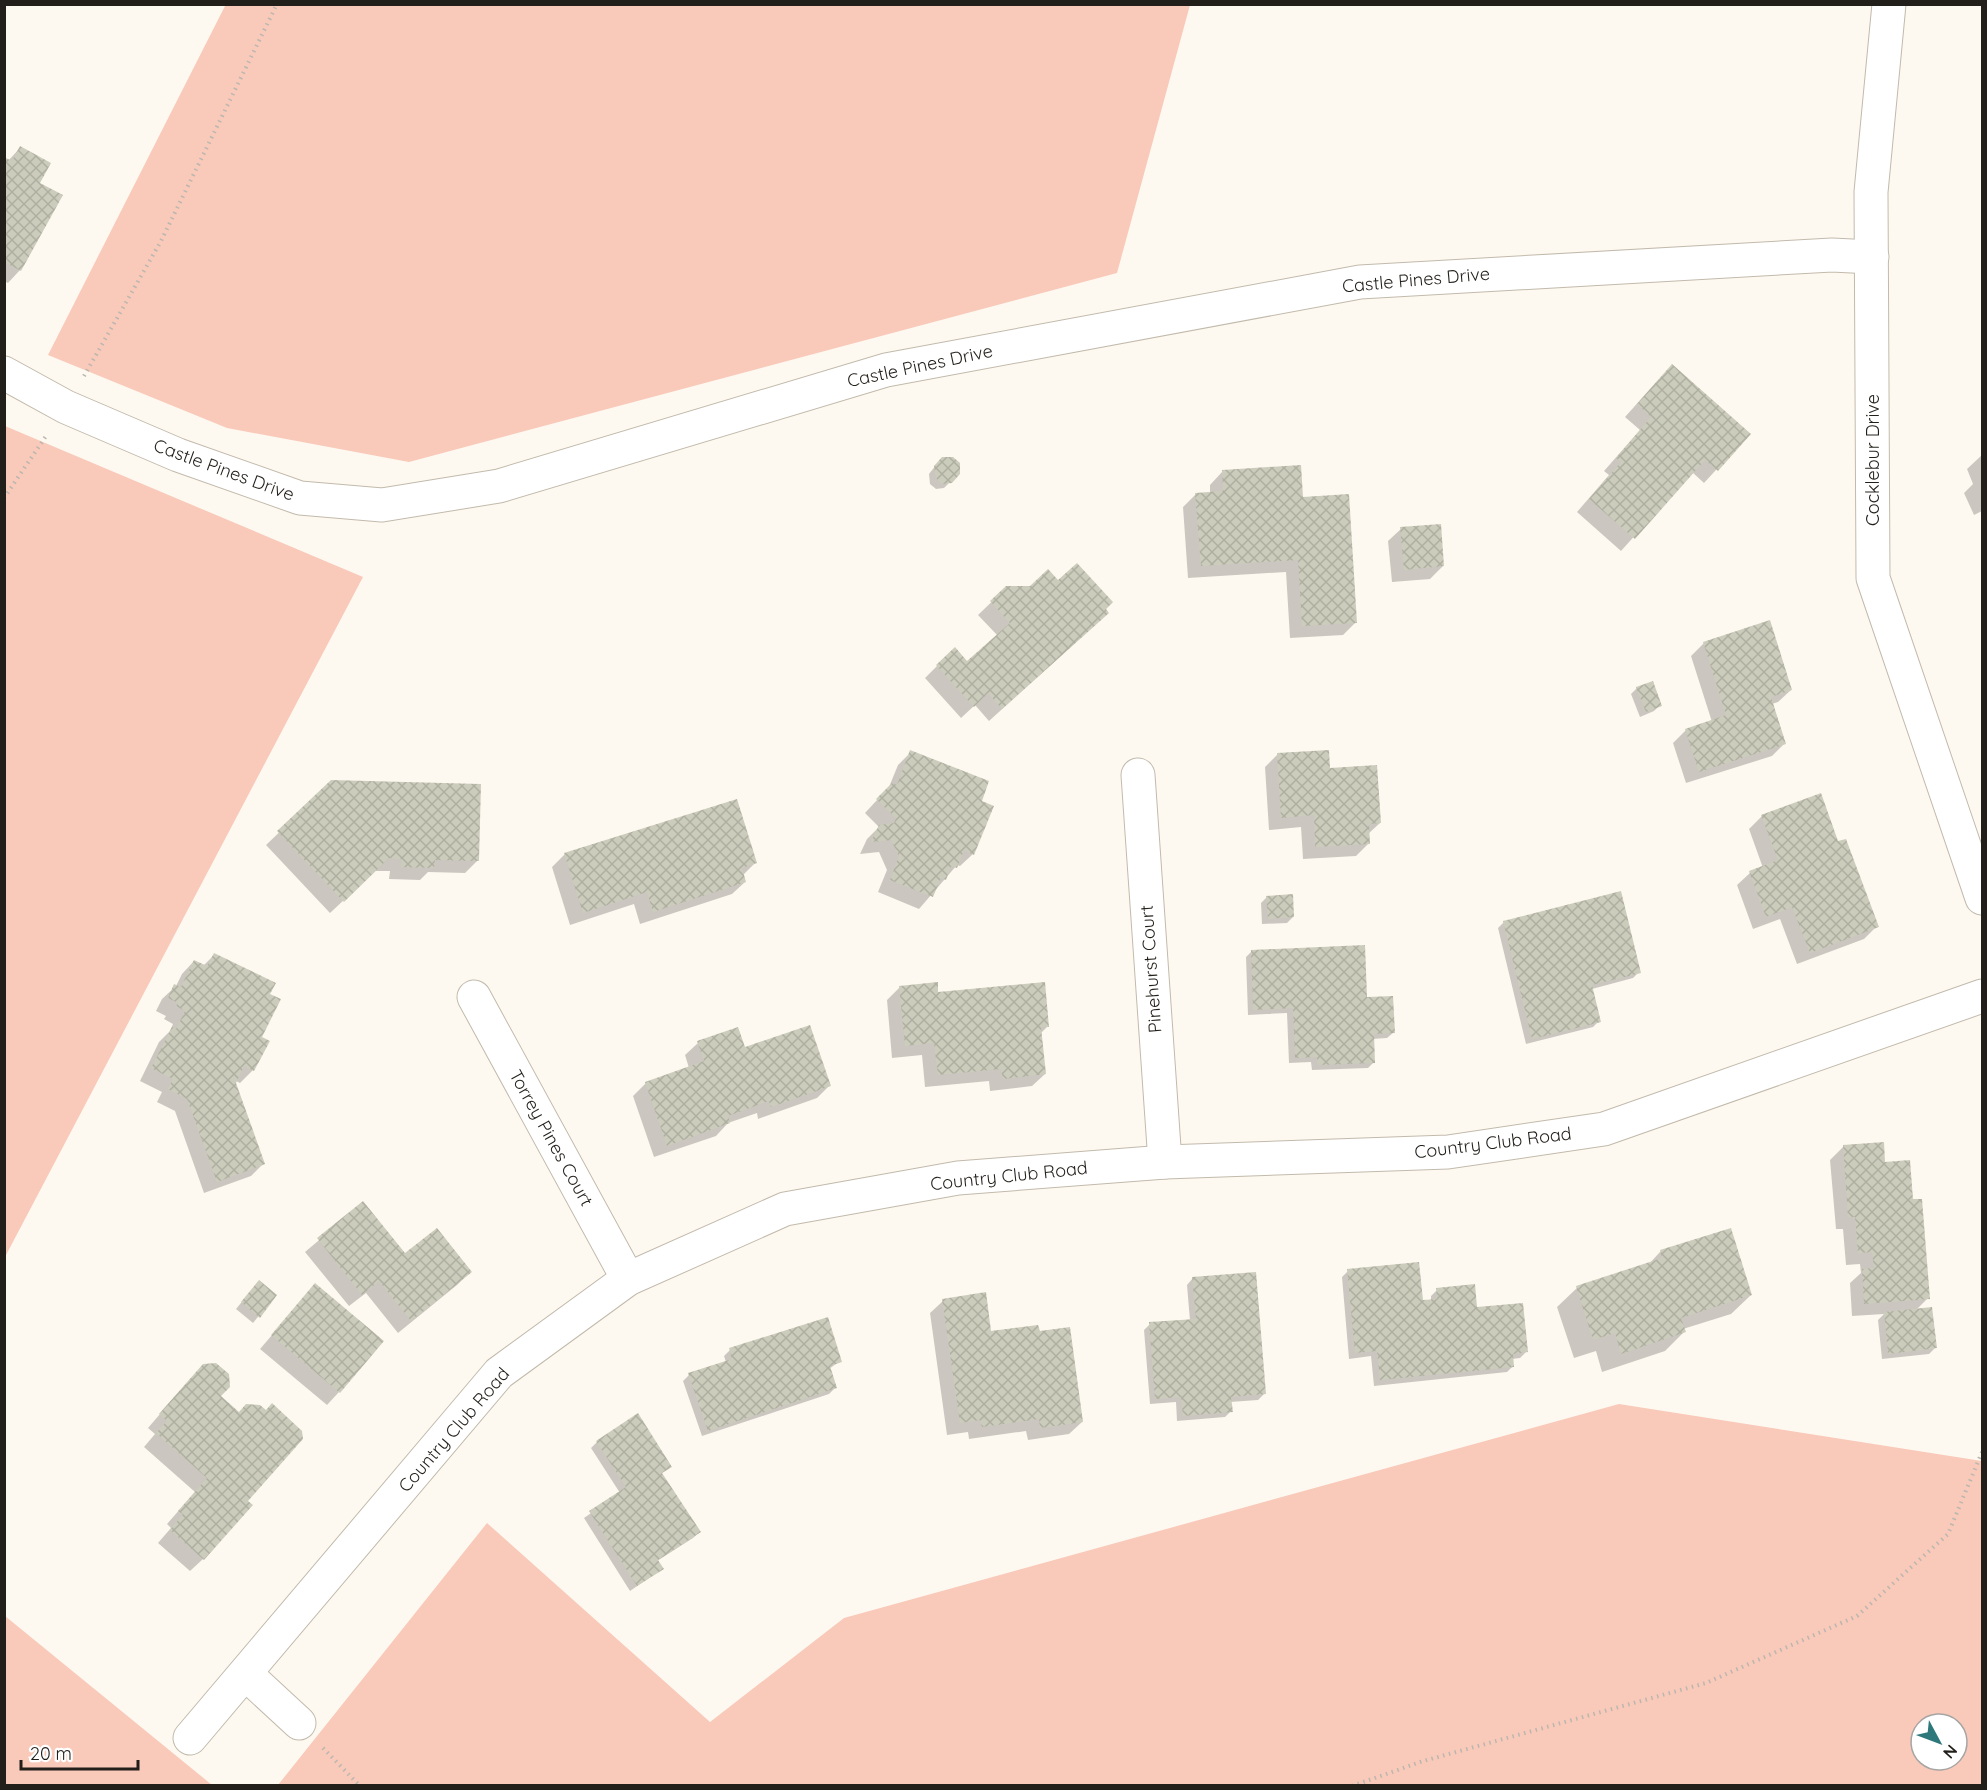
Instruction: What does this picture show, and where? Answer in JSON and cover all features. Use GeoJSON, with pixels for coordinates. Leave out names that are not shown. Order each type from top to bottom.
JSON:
{"type":"FeatureCollection","features":[{"type":"Feature","properties":{"kind":"street","name":"Cocklebur Drive"},"geometry":{"type":"LineString","coordinates":[[1889,4],[1871,192],[1873,578],[1983,898]]}},
{"type":"Feature","properties":{"kind":"street","name":"Castle Pines Drive"},"geometry":{"type":"LineString","coordinates":[[4,373],[66,407],[178,455],[300,498],[382,505],[499,486],[886,370],[1360,282],[1832,255],[1872,257]]}},
{"type":"Feature","properties":{"kind":"street","name":"Pinehurst Court"},"geometry":{"type":"LineString","coordinates":[[1138,775],[1165,1162]]}},
{"type":"Feature","properties":{"kind":"street","name":"Country Club Road"},"geometry":{"type":"LineString","coordinates":[[190,1738],[499,1373],[628,1279],[785,1209],[958,1178],[1165,1162],[1448,1152],[1604,1129],[1983,996]]}},
{"type":"Feature","properties":{"kind":"street","name":"Torrey Pines Court"},"geometry":{"type":"LineString","coordinates":[[474,997],[628,1279]]}},
{"type":"Feature","properties":{"kind":"street"},"geometry":{"type":"LineString","coordinates":[[246,1674],[299,1723]]}},
{"type":"Feature","properties":{"kind":"path"},"geometry":{"type":"LineString","coordinates":[[4,498],[66,407],[161,241],[277,4]]}},
{"type":"Feature","properties":{"kind":"path"},"geometry":{"type":"LineString","coordinates":[[1352,1785],[1420,1762],[1706,1683],[1857,1616],[1948,1534],[1983,1452]]}},
{"type":"Feature","properties":{"kind":"path"},"geometry":{"type":"LineString","coordinates":[[299,1723],[360,1785]]}},
{"type":"Feature","properties":{"kind":"shaded area"},"geometry":{"type":"Polygon","coordinates":[[[226,4],[1190,5],[1117,273],[409,462],[227,428],[48,355],[226,4]]]}},
{"type":"Feature","properties":{"kind":"shaded area"},"geometry":{"type":"Polygon","coordinates":[[[5,426],[363,577],[5,1257],[5,426]]]}},
{"type":"Feature","properties":{"kind":"shaded area"},"geometry":{"type":"Polygon","coordinates":[[[1619,1404],[1982,1461],[1982,1785],[278,1785],[487,1523],[710,1722],[844,1618],[1619,1404]]]}},
{"type":"Feature","properties":{"kind":"shaded area"},"geometry":{"type":"Polygon","coordinates":[[[5,1616],[212,1785],[5,1785],[5,1616]]]}},
{"type":"Feature","properties":{"kind":"building"},"geometry":{"type":"Polygon","coordinates":[[[20,146],[51,163],[40,183],[63,195],[21,271],[4,262],[4,157],[12,161],[20,146]]]}},
{"type":"Feature","properties":{"kind":"building"},"geometry":{"type":"Polygon","coordinates":[[[1672,364],[1751,434],[1718,471],[1705,460],[1635,539],[1589,499],[1621,462],[1616,458],[1651,417],[1637,404],[1672,364]]]}},
{"type":"Feature","properties":{"kind":"building"},"geometry":{"type":"Polygon","coordinates":[[[942,457],[953,457],[960,463],[960,474],[952,483],[942,484],[936,478],[934,466],[942,457]]]}},
{"type":"Feature","properties":{"kind":"building"},"geometry":{"type":"Polygon","coordinates":[[[1301,465],[1303,497],[1349,494],[1357,623],[1302,626],[1298,560],[1201,566],[1195,493],[1223,491],[1222,470],[1301,465]]]}},
{"type":"Feature","properties":{"kind":"building"},"geometry":{"type":"Polygon","coordinates":[[[1441,524],[1444,566],[1404,570],[1400,527],[1441,524]]]}},
{"type":"Feature","properties":{"kind":"building"},"geometry":{"type":"Polygon","coordinates":[[[1077,563],[1113,602],[1106,609],[1109,613],[1002,709],[988,693],[974,707],[936,665],[955,647],[967,661],[1010,623],[990,601],[1006,586],[1030,586],[1048,569],[1058,580],[1077,563]]]}},
{"type":"Feature","properties":{"kind":"building"},"geometry":{"type":"Polygon","coordinates":[[[1770,620],[1792,690],[1771,697],[1786,744],[1699,772],[1685,729],[1726,715],[1703,642],[1770,620]]]}},
{"type":"Feature","properties":{"kind":"building"},"geometry":{"type":"Polygon","coordinates":[[[1653,681],[1662,706],[1646,712],[1636,687],[1653,681]]]}},
{"type":"Feature","properties":{"kind":"building"},"geometry":{"type":"Polygon","coordinates":[[[910,750],[989,781],[982,801],[994,806],[974,855],[964,850],[957,868],[951,866],[946,880],[941,878],[933,897],[890,880],[899,856],[891,840],[871,842],[879,825],[894,823],[896,818],[876,799],[892,783],[897,785],[910,750]]]}},
{"type":"Feature","properties":{"kind":"building"},"geometry":{"type":"Polygon","coordinates":[[[1329,750],[1330,768],[1377,765],[1381,823],[1369,824],[1370,844],[1315,847],[1314,815],[1281,818],[1277,753],[1329,750]]]}},
{"type":"Feature","properties":{"kind":"building"},"geometry":{"type":"Polygon","coordinates":[[[331,780],[481,784],[479,861],[435,860],[434,868],[401,867],[402,859],[389,858],[344,902],[277,831],[331,780]]]}},
{"type":"Feature","properties":{"kind":"building"},"geometry":{"type":"Polygon","coordinates":[[[1821,793],[1838,841],[1846,839],[1879,927],[1810,953],[1792,907],[1766,917],[1749,871],[1778,860],[1761,815],[1821,793]]]}},
{"type":"Feature","properties":{"kind":"building"},"geometry":{"type":"Polygon","coordinates":[[[737,799],[757,863],[742,868],[746,882],[653,912],[647,892],[583,913],[564,853],[737,799]]]}},
{"type":"Feature","properties":{"kind":"building"},"geometry":{"type":"Polygon","coordinates":[[[1621,891],[1641,973],[1592,985],[1601,1022],[1532,1039],[1503,921],[1621,891]]]}},
{"type":"Feature","properties":{"kind":"building"},"geometry":{"type":"Polygon","coordinates":[[[1293,894],[1294,917],[1268,919],[1266,896],[1293,894]]]}},
{"type":"Feature","properties":{"kind":"building"},"geometry":{"type":"Polygon","coordinates":[[[1365,945],[1367,997],[1393,996],[1395,1033],[1374,1034],[1375,1063],[1318,1065],[1317,1057],[1295,1058],[1293,1008],[1253,1010],[1251,950],[1365,945]]]}},
{"type":"Feature","properties":{"kind":"building"},"geometry":{"type":"Polygon","coordinates":[[[214,953],[276,983],[270,994],[281,999],[262,1037],[270,1041],[254,1071],[244,1066],[236,1083],[265,1164],[217,1182],[187,1099],[168,1089],[173,1079],[151,1068],[172,1027],[176,1029],[185,1011],[176,1006],[178,1003],[168,998],[174,984],[181,987],[194,960],[207,966],[214,953]]]}},
{"type":"Feature","properties":{"kind":"building"},"geometry":{"type":"Polygon","coordinates":[[[938,982],[938,992],[1045,982],[1049,1027],[1041,1027],[1046,1074],[1003,1079],[1001,1069],[938,1075],[934,1043],[905,1046],[899,986],[938,982]]]}},
{"type":"Feature","properties":{"kind":"building"},"geometry":{"type":"Polygon","coordinates":[[[810,1025],[831,1086],[771,1107],[769,1101],[728,1116],[730,1123],[667,1146],[645,1082],[704,1061],[697,1041],[738,1027],[745,1047],[810,1025]]]}},
{"type":"Feature","properties":{"kind":"building"},"geometry":{"type":"Polygon","coordinates":[[[1884,1142],[1885,1162],[1910,1160],[1913,1199],[1922,1199],[1930,1299],[1864,1304],[1862,1269],[1874,1268],[1872,1252],[1858,1253],[1855,1217],[1848,1217],[1843,1145],[1884,1142]]]}},
{"type":"Feature","properties":{"kind":"building"},"geometry":{"type":"Polygon","coordinates":[[[363,1201],[405,1253],[437,1228],[472,1272],[411,1321],[379,1281],[362,1295],[317,1238],[363,1201]]]}},
{"type":"Feature","properties":{"kind":"building"},"geometry":{"type":"Polygon","coordinates":[[[1731,1228],[1752,1295],[1681,1318],[1686,1332],[1621,1354],[1615,1333],[1593,1340],[1576,1286],[1662,1258],[1660,1250],[1731,1228]]]}},
{"type":"Feature","properties":{"kind":"building"},"geometry":{"type":"Polygon","coordinates":[[[1419,1262],[1423,1300],[1437,1299],[1436,1288],[1475,1284],[1477,1307],[1523,1303],[1528,1352],[1513,1354],[1514,1367],[1380,1380],[1377,1351],[1355,1353],[1347,1269],[1419,1262]]]}},
{"type":"Feature","properties":{"kind":"building"},"geometry":{"type":"Polygon","coordinates":[[[1256,1272],[1266,1394],[1231,1397],[1233,1412],[1183,1416],[1181,1397],[1155,1399],[1149,1322],[1196,1319],[1192,1277],[1256,1272]]]}},
{"type":"Feature","properties":{"kind":"building"},"geometry":{"type":"Polygon","coordinates":[[[259,1280],[277,1295],[260,1318],[241,1302],[259,1280]]]}},
{"type":"Feature","properties":{"kind":"building"},"geometry":{"type":"Polygon","coordinates":[[[315,1283],[384,1341],[340,1393],[271,1335],[315,1283]]]}},
{"type":"Feature","properties":{"kind":"building"},"geometry":{"type":"Polygon","coordinates":[[[986,1292],[991,1331],[1038,1325],[1040,1331],[1070,1327],[1083,1422],[1040,1428],[1039,1419],[982,1427],[980,1420],[960,1423],[942,1299],[986,1292]]]}},
{"type":"Feature","properties":{"kind":"building"},"geometry":{"type":"Polygon","coordinates":[[[1932,1307],[1937,1348],[1888,1354],[1884,1312],[1932,1307]]]}},
{"type":"Feature","properties":{"kind":"building"},"geometry":{"type":"Polygon","coordinates":[[[828,1317],[842,1362],[830,1366],[837,1388],[708,1431],[688,1373],[732,1359],[729,1348],[828,1317]]]}},
{"type":"Feature","properties":{"kind":"building"},"geometry":{"type":"Polygon","coordinates":[[[216,1363],[229,1374],[230,1387],[221,1396],[239,1412],[246,1404],[260,1405],[266,1410],[272,1403],[302,1431],[303,1439],[248,1501],[253,1505],[204,1560],[170,1530],[183,1514],[178,1511],[207,1478],[156,1433],[167,1421],[159,1414],[203,1364],[216,1363]]]}},
{"type":"Feature","properties":{"kind":"building"},"geometry":{"type":"Polygon","coordinates":[[[638,1413],[672,1467],[662,1473],[701,1532],[658,1560],[664,1569],[637,1586],[589,1511],[626,1487],[596,1441],[638,1413]]]}}]}
